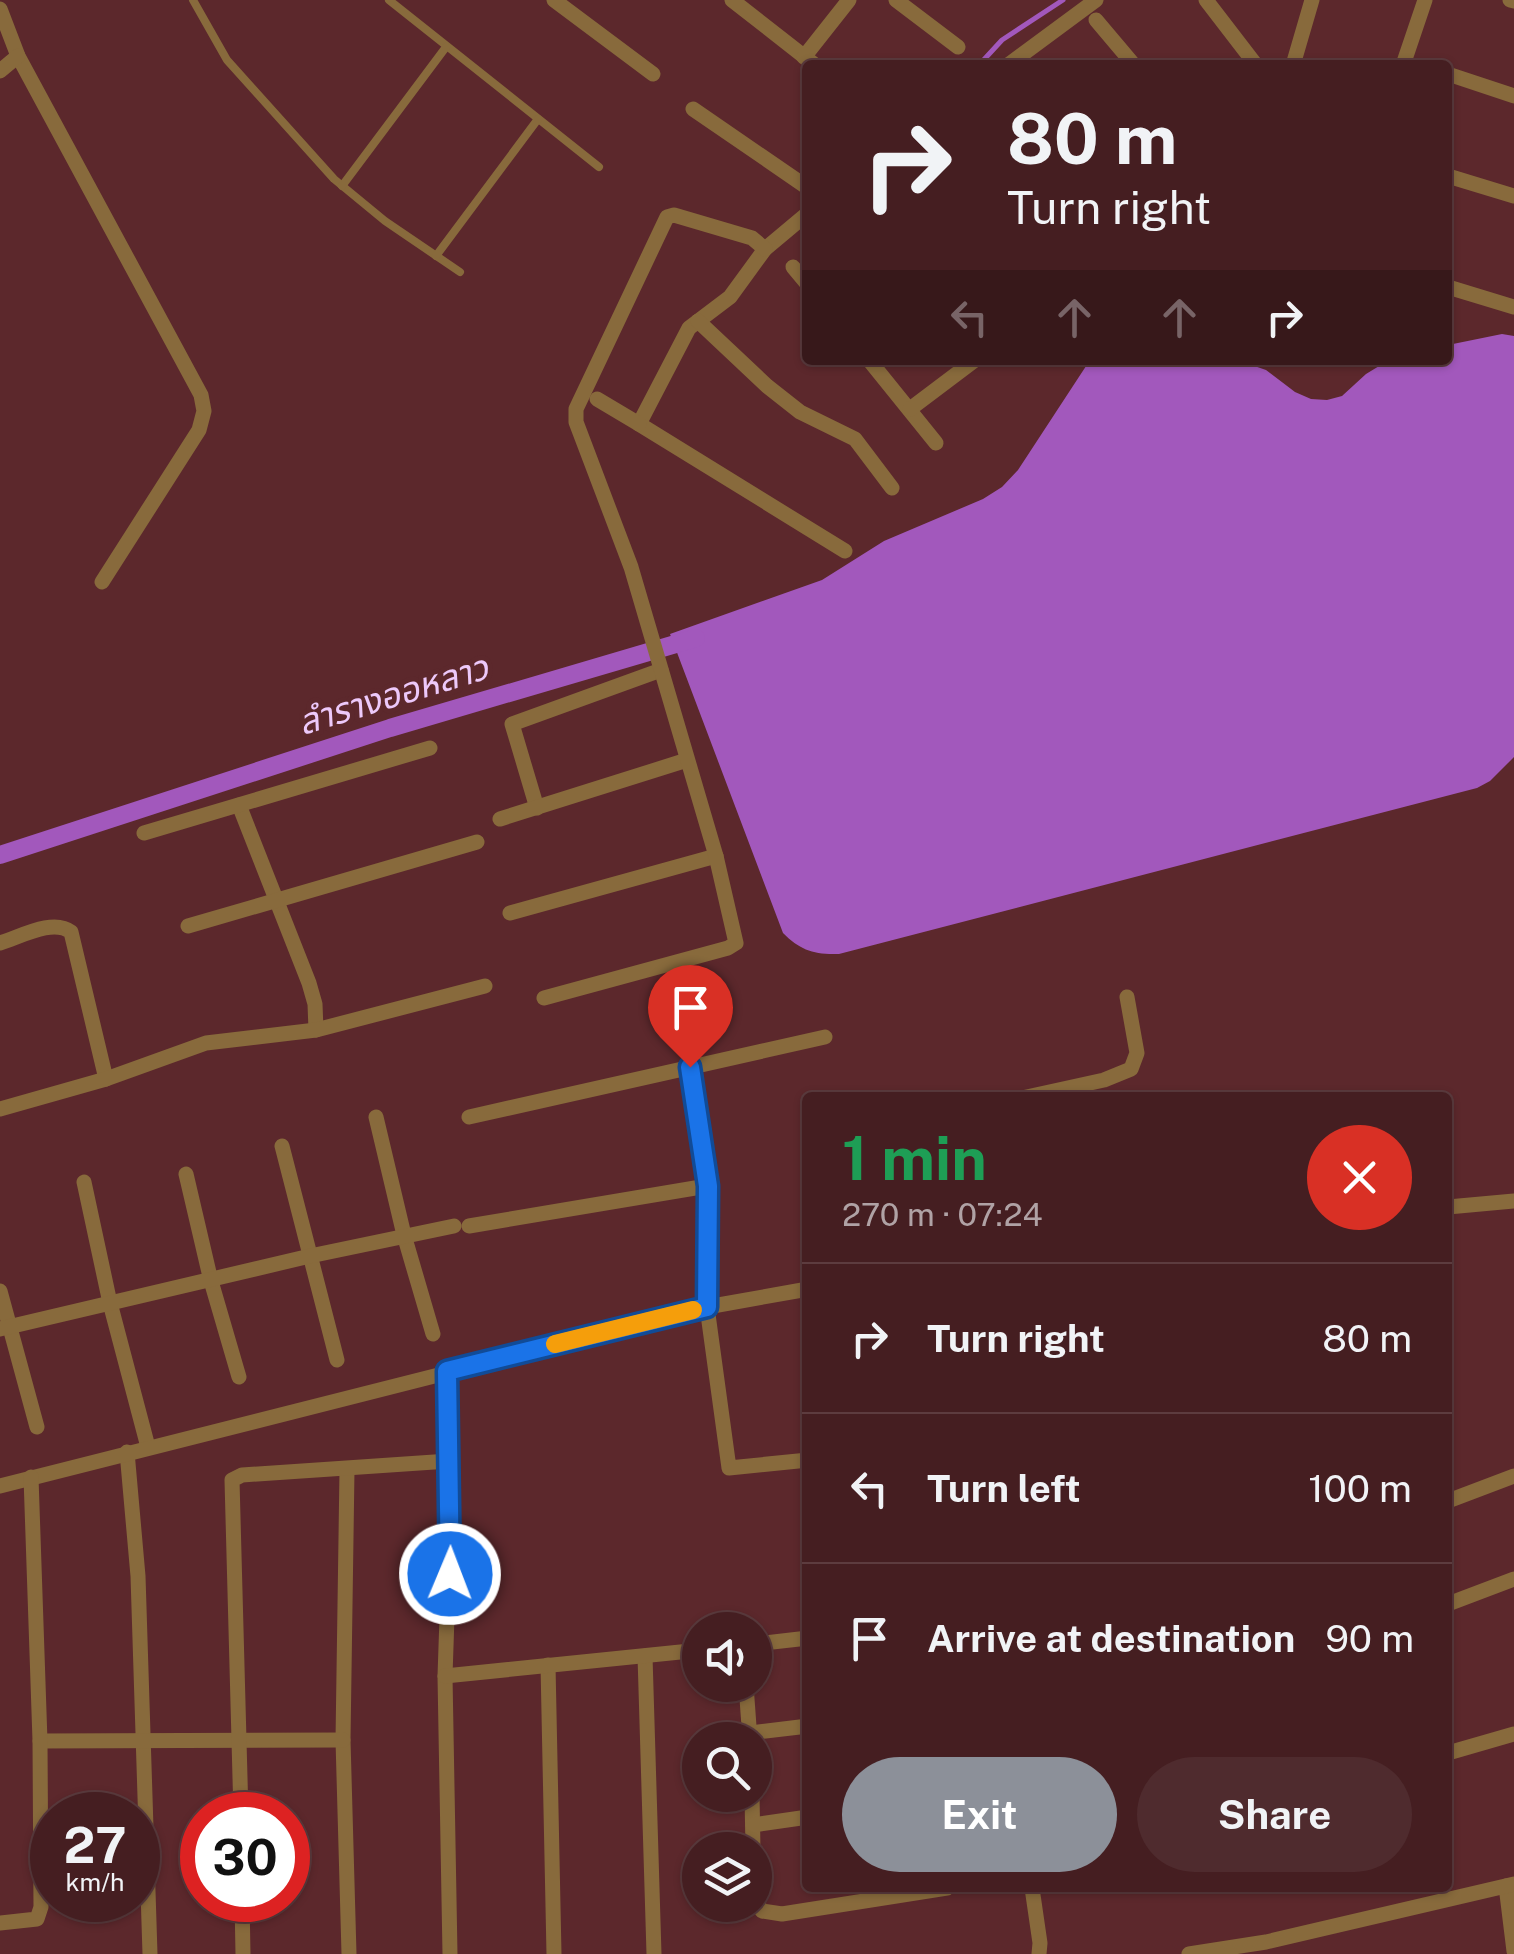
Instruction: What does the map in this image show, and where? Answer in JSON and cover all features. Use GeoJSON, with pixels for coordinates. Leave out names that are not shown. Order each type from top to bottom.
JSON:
{"type":"FeatureCollection","features":[{"type":"Feature","properties":{"kind":"street"},"geometry":{"type":"LineString","coordinates":[[554,0],[653,74]]}},
{"type":"Feature","properties":{"kind":"street"},"geometry":{"type":"LineString","coordinates":[[732,0],[809,60]]}},
{"type":"Feature","properties":{"kind":"street"},"geometry":{"type":"LineString","coordinates":[[811,60],[849,0]]}},
{"type":"Feature","properties":{"kind":"street"},"geometry":{"type":"LineString","coordinates":[[896,0],[958,47]]}},
{"type":"Feature","properties":{"kind":"street"},"geometry":{"type":"LineString","coordinates":[[1015,60],[1096,0]]}},
{"type":"Feature","properties":{"kind":"street"},"geometry":{"type":"LineString","coordinates":[[1206,0],[1252,60]]}},
{"type":"Feature","properties":{"kind":"street"},"geometry":{"type":"LineString","coordinates":[[1295,60],[1312,0]]}},
{"type":"Feature","properties":{"kind":"street"},"geometry":{"type":"LineString","coordinates":[[1410,60],[1426,0]]}},
{"type":"Feature","properties":{"kind":"street"},"geometry":{"type":"LineString","coordinates":[[0,10],[18,56],[201,394],[204,410],[199,430],[102,582]]}},
{"type":"Feature","properties":{"kind":"street"},"geometry":{"type":"LineString","coordinates":[[1096,20],[1130,60]]}},
{"type":"Feature","properties":{"kind":"street"},"geometry":{"type":"LineString","coordinates":[[0,71],[18,56]]}},
{"type":"Feature","properties":{"kind":"street"},"geometry":{"type":"LineString","coordinates":[[1452,75],[1514,96]]}},
{"type":"Feature","properties":{"kind":"street"},"geometry":{"type":"LineString","coordinates":[[694,109],[802,184]]}},
{"type":"Feature","properties":{"kind":"street"},"geometry":{"type":"LineString","coordinates":[[1452,177],[1514,196]]}},
{"type":"Feature","properties":{"kind":"street"},"geometry":{"type":"LineString","coordinates":[[544,998],[728,948],[736,942],[716,856],[631,567],[576,422],[576,409],[667,217],[674,214],[752,238],[765,249]]}},
{"type":"Feature","properties":{"kind":"street"},"geometry":{"type":"LineString","coordinates":[[639,424],[689,328],[730,297],[765,249],[802,218]]}},
{"type":"Feature","properties":{"kind":"street"},"geometry":{"type":"LineString","coordinates":[[793,267],[802,277]]}},
{"type":"Feature","properties":{"kind":"street"},"geometry":{"type":"LineString","coordinates":[[1452,287],[1514,307]]}},
{"type":"Feature","properties":{"kind":"street"},"geometry":{"type":"LineString","coordinates":[[698,321],[800,412],[855,439],[892,488]]}},
{"type":"Feature","properties":{"kind":"street"},"geometry":{"type":"LineString","coordinates":[[874,365],[936,443]]}},
{"type":"Feature","properties":{"kind":"street"},"geometry":{"type":"LineString","coordinates":[[910,410],[968,365]]}},
{"type":"Feature","properties":{"kind":"street"},"geometry":{"type":"LineString","coordinates":[[597,399],[845,551]]}},
{"type":"Feature","properties":{"kind":"street"},"geometry":{"type":"LineString","coordinates":[[536,808],[512,724],[660,670]]}},
{"type":"Feature","properties":{"kind":"street"},"geometry":{"type":"LineString","coordinates":[[144,833],[430,748]]}},
{"type":"Feature","properties":{"kind":"street"},"geometry":{"type":"LineString","coordinates":[[500,819],[687,760]]}},
{"type":"Feature","properties":{"kind":"street"},"geometry":{"type":"LineString","coordinates":[[240,804],[312,993],[316,1030]]}},
{"type":"Feature","properties":{"kind":"street"},"geometry":{"type":"LineString","coordinates":[[188,926],[477,842]]}},
{"type":"Feature","properties":{"kind":"street"},"geometry":{"type":"LineString","coordinates":[[510,912],[716,856]]}},
{"type":"Feature","properties":{"kind":"street"},"geometry":{"type":"LineString","coordinates":[[0,943],[53,926],[64,926],[71,932],[106,1079]]}},
{"type":"Feature","properties":{"kind":"street"},"geometry":{"type":"LineString","coordinates":[[0,1109],[106,1079],[206,1043],[316,1030],[485,986]]}},
{"type":"Feature","properties":{"kind":"street"},"geometry":{"type":"LineString","coordinates":[[1049,1092],[1104,1080],[1131,1069],[1137,1053],[1127,996]]}},
{"type":"Feature","properties":{"kind":"street"},"geometry":{"type":"LineString","coordinates":[[468,1117],[825,1037]]}},
{"type":"Feature","properties":{"kind":"street"},"geometry":{"type":"LineString","coordinates":[[690,1067],[708,1186],[707,1307],[730,1468],[802,1461]]}},
{"type":"Feature","properties":{"kind":"street"},"geometry":{"type":"LineString","coordinates":[[376,1117],[432,1334]]}},
{"type":"Feature","properties":{"kind":"street"},"geometry":{"type":"LineString","coordinates":[[282,1146],[337,1360]]}},
{"type":"Feature","properties":{"kind":"street"},"geometry":{"type":"LineString","coordinates":[[186,1174],[239,1377]]}},
{"type":"Feature","properties":{"kind":"street"},"geometry":{"type":"LineString","coordinates":[[84,1182],[110,1302],[148,1446]]}},
{"type":"Feature","properties":{"kind":"street"},"geometry":{"type":"LineString","coordinates":[[5,1328],[404,1235],[708,1186]]}},
{"type":"Feature","properties":{"kind":"street"},"geometry":{"type":"LineString","coordinates":[[1452,1207],[1514,1200]]}},
{"type":"Feature","properties":{"kind":"street"},"geometry":{"type":"LineString","coordinates":[[0,1291],[5,1328],[36,1426]]}},
{"type":"Feature","properties":{"kind":"street"},"geometry":{"type":"LineString","coordinates":[[0,1486],[707,1307],[802,1291]]}},
{"type":"Feature","properties":{"kind":"street"},"geometry":{"type":"LineString","coordinates":[[447,1371],[445,1676],[450,1954]]}},
{"type":"Feature","properties":{"kind":"street"},"geometry":{"type":"LineString","coordinates":[[127,1452],[138,1576],[150,1954]]}},
{"type":"Feature","properties":{"kind":"street"},"geometry":{"type":"LineString","coordinates":[[240,1792],[232,1480],[242,1475],[449,1461]]}},
{"type":"Feature","properties":{"kind":"street"},"geometry":{"type":"LineString","coordinates":[[346,1470],[343,1740],[349,1954]]}},
{"type":"Feature","properties":{"kind":"street"},"geometry":{"type":"LineString","coordinates":[[1452,1499],[1514,1476]]}},
{"type":"Feature","properties":{"kind":"street"},"geometry":{"type":"LineString","coordinates":[[0,1923],[37,1919],[40,1914],[40,1740],[31,1477]]}},
{"type":"Feature","properties":{"kind":"street"},"geometry":{"type":"LineString","coordinates":[[1452,1602],[1514,1579]]}},
{"type":"Feature","properties":{"kind":"street"},"geometry":{"type":"LineString","coordinates":[[772,1642],[802,1639]]}},
{"type":"Feature","properties":{"kind":"street"},"geometry":{"type":"LineString","coordinates":[[445,1676],[682,1652]]}},
{"type":"Feature","properties":{"kind":"street"},"geometry":{"type":"LineString","coordinates":[[644,1656],[654,1954]]}},
{"type":"Feature","properties":{"kind":"street"},"geometry":{"type":"LineString","coordinates":[[548,1665],[554,1954]]}},
{"type":"Feature","properties":{"kind":"street"},"geometry":{"type":"LineString","coordinates":[[772,1733],[802,1727]]}},
{"type":"Feature","properties":{"kind":"street"},"geometry":{"type":"LineString","coordinates":[[1452,1751],[1514,1734]]}},
{"type":"Feature","properties":{"kind":"street"},"geometry":{"type":"LineString","coordinates":[[40,1740],[343,1740]]}},
{"type":"Feature","properties":{"kind":"street"},"geometry":{"type":"LineString","coordinates":[[753,1812],[753,1832]]}},
{"type":"Feature","properties":{"kind":"street"},"geometry":{"type":"LineString","coordinates":[[753,1825],[802,1818]]}},
{"type":"Feature","properties":{"kind":"street"},"geometry":{"type":"LineString","coordinates":[[1190,1954],[1266,1942],[1510,1885],[1514,1951]]}},
{"type":"Feature","properties":{"kind":"street"},"geometry":{"type":"LineString","coordinates":[[772,1912],[782,1914],[922,1892]]}},
{"type":"Feature","properties":{"kind":"street"},"geometry":{"type":"LineString","coordinates":[[1033,1892],[1039,1954]]}},
{"type":"Feature","properties":{"kind":"street"},"geometry":{"type":"LineString","coordinates":[[242,1922],[243,1954]]}},
{"type":"Feature","properties":{"kind":"lane"},"geometry":{"type":"LineString","coordinates":[[194,0],[227,60],[342,186],[460,272]]}},
{"type":"Feature","properties":{"kind":"lane"},"geometry":{"type":"LineString","coordinates":[[390,0],[599,167]]}},
{"type":"Feature","properties":{"kind":"lane"},"geometry":{"type":"LineString","coordinates":[[342,186],[446,47]]}},
{"type":"Feature","properties":{"kind":"lane"},"geometry":{"type":"LineString","coordinates":[[436,256],[538,119]]}},
{"type":"Feature","properties":{"kind":"shaded area"},"geometry":{"type":"Polygon","coordinates":[[[1502,334],[1514,336],[1514,757],[1490,781],[1477,788],[839,954],[808,950],[783,933],[670,634],[822,580],[884,541],[983,499],[1002,487],[1018,470],[1087,365],[1252,365],[1266,370],[1295,392],[1327,400],[1342,396],[1381,365],[1452,365],[1452,344],[1502,334]]]}},
{"type":"Feature","properties":{"kind":"waterway"},"geometry":{"type":"LineString","coordinates":[[984,60],[1002,40],[1063,0]]}},
{"type":"Feature","properties":{"kind":"waterway","name":"ลำรางออหลาว"},"geometry":{"type":"LineString","coordinates":[[0,855],[390,728],[696,638]]}},
{"type":"Feature","properties":{"kind":"slow traffic"},"geometry":{"type":"LineString","coordinates":[[555,1344],[693,1310]]}},
{"type":"Feature","properties":{"kind":"route"},"geometry":{"type":"LineString","coordinates":[[450,1574],[447,1371],[707,1307],[708,1186],[690,1067]]}}]}
